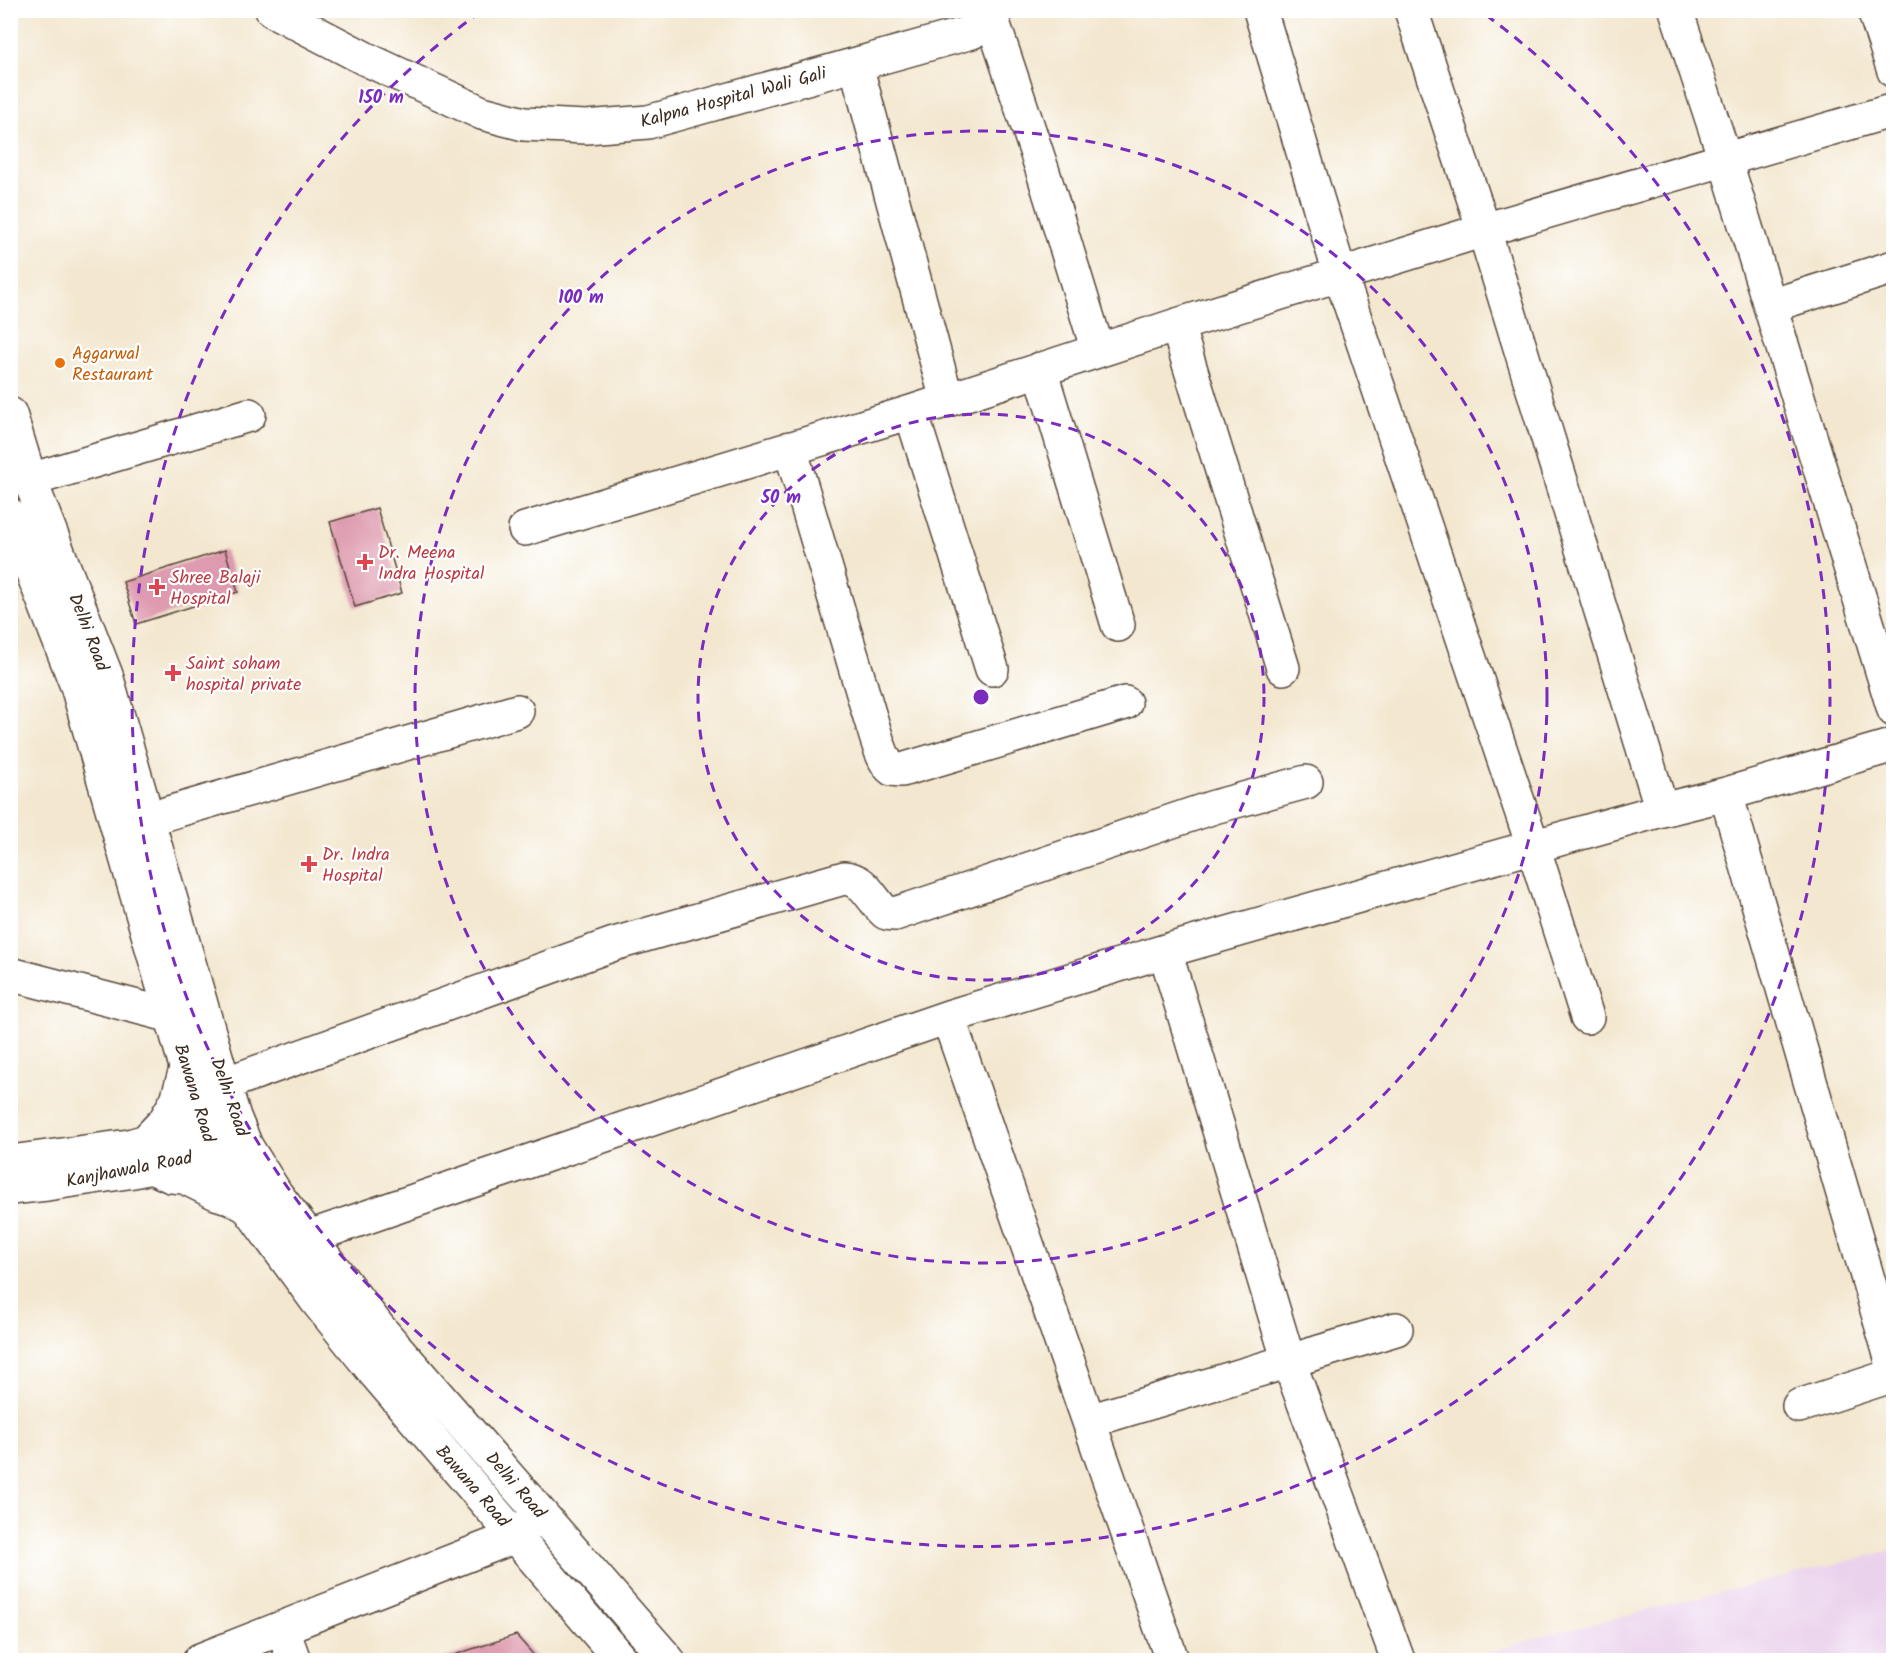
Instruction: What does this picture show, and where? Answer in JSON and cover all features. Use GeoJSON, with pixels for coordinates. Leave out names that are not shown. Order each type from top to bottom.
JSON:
{"type":"FeatureCollection","features":[{"type":"Feature","properties":{"kind":"street","name":"Kalpna Hospital Wali Gali"},"geometry":{"type":"LineString","coordinates":[[272,10],[366,59],[482,113],[524,124],[586,127],[648,122],[972,32],[987,10]]}},
{"type":"Feature","properties":{"kind":"street"},"geometry":{"type":"LineString","coordinates":[[987,10],[1043,172],[1098,351]]}},
{"type":"Feature","properties":{"kind":"street"},"geometry":{"type":"LineString","coordinates":[[1260,10],[1340,274],[1533,846],[1587,1017]]}},
{"type":"Feature","properties":{"kind":"street"},"geometry":{"type":"LineString","coordinates":[[1411,10],[1484,230],[1662,810]]}},
{"type":"Feature","properties":{"kind":"street"},"geometry":{"type":"LineString","coordinates":[[1676,10],[1725,159],[1893,710]]}},
{"type":"Feature","properties":{"kind":"street"},"geometry":{"type":"LineString","coordinates":[[1874,10],[1893,70]]}},
{"type":"Feature","properties":{"kind":"street"},"geometry":{"type":"LineString","coordinates":[[856,65],[947,400]]}},
{"type":"Feature","properties":{"kind":"street"},"geometry":{"type":"LineString","coordinates":[[525,529],[911,412],[1340,274],[1893,110]]}},
{"type":"Feature","properties":{"kind":"street"},"geometry":{"type":"LineString","coordinates":[[1770,306],[1893,267]]}},
{"type":"Feature","properties":{"kind":"street"},"geometry":{"type":"LineString","coordinates":[[1177,326],[1283,668]]}},
{"type":"Feature","properties":{"kind":"street"},"geometry":{"type":"LineString","coordinates":[[1040,369],[1118,625]]}},
{"type":"Feature","properties":{"kind":"street"},"geometry":{"type":"LineString","coordinates":[[911,412],[992,669]]}},
{"type":"Feature","properties":{"kind":"street","name":"Delhi Road"},"geometry":{"type":"LineString","coordinates":[[10,414],[30,480],[106,675],[148,819],[188,1016]]}},
{"type":"Feature","properties":{"kind":"street"},"geometry":{"type":"LineString","coordinates":[[30,480],[249,415]]}},
{"type":"Feature","properties":{"kind":"street"},"geometry":{"type":"LineString","coordinates":[[789,448],[870,717],[883,757],[893,770],[902,770],[1125,703]]}},
{"type":"Feature","properties":{"kind":"street","name":"Bawana Road"},"geometry":{"type":"LineString","coordinates":[[10,515],[77,686],[188,1016],[202,1082],[208,1139],[248,1207],[296,1244],[316,1300],[376,1374],[621,1660]]}},
{"type":"Feature","properties":{"kind":"street"},"geometry":{"type":"LineString","coordinates":[[148,819],[518,711]]}},
{"type":"Feature","properties":{"kind":"street"},"geometry":{"type":"LineString","coordinates":[[296,1244],[948,1017],[1166,951],[1893,745]]}},
{"type":"Feature","properties":{"kind":"street"},"geometry":{"type":"LineString","coordinates":[[148,1154],[177,1100],[202,1082],[614,944],[844,878],[859,881],[881,909],[886,913],[896,914],[1214,807],[1306,782]]}},
{"type":"Feature","properties":{"kind":"street"},"geometry":{"type":"LineString","coordinates":[[1726,794],[1893,1368]]}},
{"type":"Feature","properties":{"kind":"street"},"geometry":{"type":"LineString","coordinates":[[1166,951],[1289,1362],[1398,1660]]}},
{"type":"Feature","properties":{"kind":"street"},"geometry":{"type":"LineString","coordinates":[[10,974],[188,1016]]}},
{"type":"Feature","properties":{"kind":"street"},"geometry":{"type":"LineString","coordinates":[[948,1017],[1172,1660]]}},
{"type":"Feature","properties":{"kind":"street","name":"Delhi Road"},"geometry":{"type":"LineString","coordinates":[[202,1082],[240,1131],[276,1194],[296,1244],[379,1328],[669,1660]]}},
{"type":"Feature","properties":{"kind":"street"},"geometry":{"type":"LineString","coordinates":[[148,1154],[240,1131]]}},
{"type":"Feature","properties":{"kind":"street"},"geometry":{"type":"LineString","coordinates":[[10,1162],[129,1146],[148,1154],[171,1176],[184,1177],[248,1207]]}},
{"type":"Feature","properties":{"kind":"street","name":"Kanjhawala Road"},"geometry":{"type":"LineString","coordinates":[[10,1188],[47,1184],[148,1154]]}},
{"type":"Feature","properties":{"kind":"street"},"geometry":{"type":"LineString","coordinates":[[1089,1421],[1396,1329]]}},
{"type":"Feature","properties":{"kind":"street"},"geometry":{"type":"LineString","coordinates":[[1799,1406],[1893,1375]]}},
{"type":"Feature","properties":{"kind":"street"},"geometry":{"type":"LineString","coordinates":[[200,1660],[516,1536],[541,1513]]}},
{"type":"Feature","properties":{"kind":"street"},"geometry":{"type":"LineString","coordinates":[[282,1628],[294,1660]]}},
{"type":"Feature","properties":{"kind":"shaded area"},"geometry":{"type":"Polygon","coordinates":[[[1893,1550],[1893,1660],[1469,1660],[1539,1637],[1893,1550]]]}},
{"type":"Feature","properties":{"kind":"building"},"geometry":{"type":"Polygon","coordinates":[[[377,508],[402,593],[355,607],[330,522],[377,508]]]}},
{"type":"Feature","properties":{"kind":"building"},"geometry":{"type":"Polygon","coordinates":[[[225,550],[238,592],[136,624],[123,582],[225,550]]]}},
{"type":"Feature","properties":{"kind":"building"},"geometry":{"type":"Polygon","coordinates":[[[516,1635],[538,1660],[438,1660],[516,1635]]]}},
{"type":"Feature","properties":{"kind":"place","name":"Aggarwal Restaurant"},"geometry":{"type":"Point","coordinates":[60,363]}},
{"type":"Feature","properties":{"kind":"place","name":"Dr. Meena Indra Hospital"},"geometry":{"type":"Point","coordinates":[365,562]}},
{"type":"Feature","properties":{"kind":"place","name":"Shree Balaji Hospital"},"geometry":{"type":"Point","coordinates":[157,587]}},
{"type":"Feature","properties":{"kind":"place","name":"Saint soham hospital private"},"geometry":{"type":"Point","coordinates":[173,673]}},
{"type":"Feature","properties":{"kind":"place","name":"Dr. Indra Hospital"},"geometry":{"type":"Point","coordinates":[309,864]}}]}
